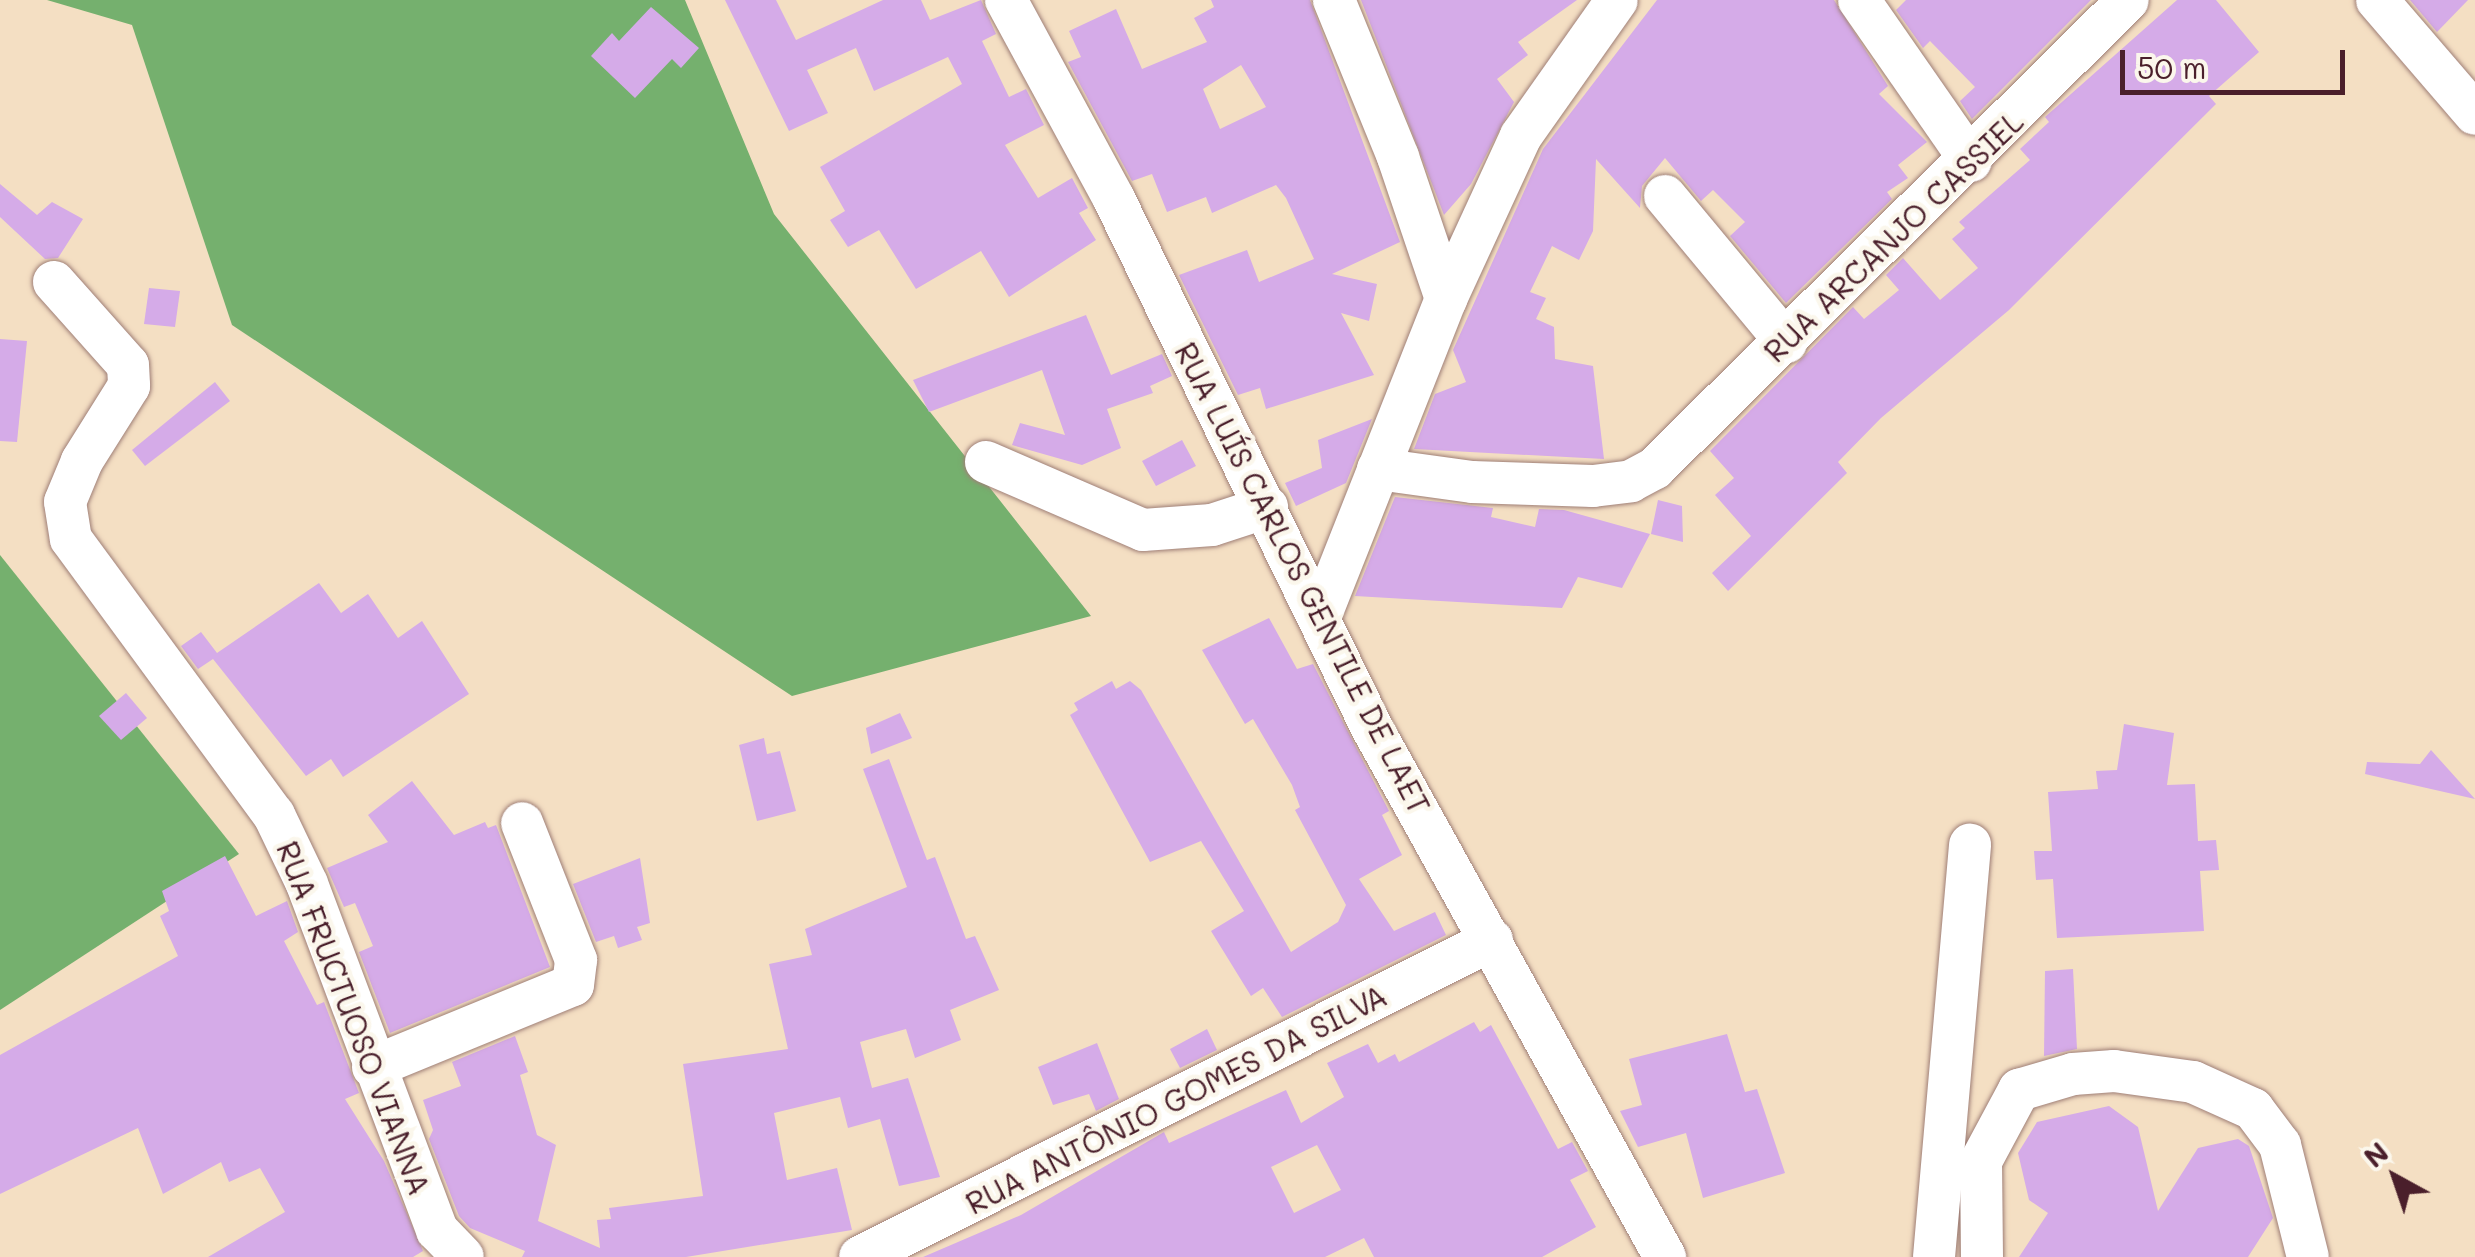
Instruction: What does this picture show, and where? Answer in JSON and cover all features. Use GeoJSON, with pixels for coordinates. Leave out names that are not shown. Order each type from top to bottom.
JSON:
{"type":"FeatureCollection","features":[{"type":"Feature","properties":{"kind":"street","name":"RUA LUÍS CARLOS GENTILE DE LAET"},"geometry":{"type":"LineString","coordinates":[[1006,0],[1114,199],[1268,507],[1372,728],[1665,1257]]}},
{"type":"Feature","properties":{"kind":"street"},"geometry":{"type":"LineString","coordinates":[[1334,0],[1392,141],[1446,298]]}},
{"type":"Feature","properties":{"kind":"street"},"geometry":{"type":"LineString","coordinates":[[1320,618],[1446,298],[1534,112],[1617,0]]}},
{"type":"Feature","properties":{"kind":"street"},"geometry":{"type":"LineString","coordinates":[[1859,0],[1971,160]]}},
{"type":"Feature","properties":{"kind":"street","name":"RUA ARCANJO CASSIEL"},"geometry":{"type":"LineString","coordinates":[[1378,469],[1472,482],[1593,486],[1631,481],[1654,468],[1971,160],[2128,0]]}},
{"type":"Feature","properties":{"kind":"street"},"geometry":{"type":"LineString","coordinates":[[2377,0],[2475,114]]}},
{"type":"Feature","properties":{"kind":"street"},"geometry":{"type":"LineString","coordinates":[[1666,196],[1786,342]]}},
{"type":"Feature","properties":{"kind":"street","name":"RUA FRUCTUOSO VIANNA"},"geometry":{"type":"LineString","coordinates":[[54,282],[128,365],[129,386],[72,480],[65,518],[71,539],[274,815],[307,884],[436,1230],[463,1257]]}},
{"type":"Feature","properties":{"kind":"street"},"geometry":{"type":"LineString","coordinates":[[986,462],[1142,530],[1212,524],[1268,507]]}},
{"type":"Feature","properties":{"kind":"street"},"geometry":{"type":"LineString","coordinates":[[373,1066],[573,985],[576,960],[522,823]]}},
{"type":"Feature","properties":{"kind":"street"},"geometry":{"type":"LineString","coordinates":[[1934,1257],[1942,1131],[1970,846]]}},
{"type":"Feature","properties":{"kind":"street","name":"RUA ANTÔNIO GOMES DA SILVA"},"geometry":{"type":"LineString","coordinates":[[860,1257],[1492,940]]}},
{"type":"Feature","properties":{"kind":"street"},"geometry":{"type":"LineString","coordinates":[[1942,1131],[2020,1090],[2073,1074],[2114,1071],[2193,1082],[2239,1099],[2280,1144],[2308,1257]]}},
{"type":"Feature","properties":{"kind":"street"},"geometry":{"type":"LineString","coordinates":[[1982,1257],[1981,1161],[2020,1090]]}},
{"type":"Feature","properties":{"kind":"green space"},"geometry":{"type":"Polygon","coordinates":[[[47,0],[685,0],[774,214],[1091,616],[792,696],[232,325],[132,25],[47,0]]]}},
{"type":"Feature","properties":{"kind":"green space"},"geometry":{"type":"Polygon","coordinates":[[[0,555],[239,854],[0,1010],[0,555]]]}},
{"type":"Feature","properties":{"kind":"building"},"geometry":{"type":"Polygon","coordinates":[[[725,0],[776,0],[796,40],[883,0],[921,0],[930,20],[981,0],[996,34],[982,41],[1009,97],[1026,89],[1044,125],[1005,145],[1038,198],[1072,178],[1088,208],[1079,213],[1096,240],[1009,297],[981,251],[916,289],[879,230],[848,247],[830,220],[845,211],[820,167],[962,84],[948,57],[874,91],[856,48],[807,70],[828,113],[789,131],[725,0]]]}},
{"type":"Feature","properties":{"kind":"building"},"geometry":{"type":"Polygon","coordinates":[[[1211,0],[1310,0],[1400,242],[1332,274],[1377,284],[1369,321],[1341,313],[1374,375],[1266,409],[1260,388],[1238,395],[1179,275],[1247,250],[1259,282],[1314,259],[1286,198],[1276,185],[1212,213],[1206,197],[1167,212],[1152,174],[1132,181],[1068,62],[1081,57],[1069,31],[1116,9],[1142,69],[1207,42],[1194,18],[1214,7],[1211,0]],[[1241,65],[1203,89],[1220,129],[1266,107],[1241,65]]]}},
{"type":"Feature","properties":{"kind":"building"},"geometry":{"type":"Polygon","coordinates":[[[1361,0],[1577,0],[1518,42],[1528,55],[1497,79],[1514,102],[1471,184],[1444,215],[1361,0]]]}},
{"type":"Feature","properties":{"kind":"building"},"geometry":{"type":"Polygon","coordinates":[[[1657,0],[1834,0],[1888,86],[1879,94],[1927,142],[1898,165],[1908,178],[1887,192],[1892,199],[1786,303],[1730,236],[1745,222],[1713,190],[1701,201],[1665,158],[1642,186],[1640,208],[1596,159],[1593,231],[1579,260],[1552,246],[1530,292],[1546,298],[1536,319],[1554,327],[1555,359],[1593,366],[1604,459],[1414,449],[1435,394],[1466,382],[1453,350],[1543,149],[1657,0]]]}},
{"type":"Feature","properties":{"kind":"building"},"geometry":{"type":"Polygon","coordinates":[[[1906,0],[2091,0],[1972,119],[1960,101],[1975,87],[1930,41],[1923,48],[1896,10],[1906,0]]]}},
{"type":"Feature","properties":{"kind":"building"},"geometry":{"type":"Polygon","coordinates":[[[2177,0],[2216,0],[2259,52],[2209,96],[2216,104],[2009,310],[1881,418],[1838,462],[1847,473],[1728,591],[1712,573],[1751,536],[1715,495],[1734,478],[1710,451],[1853,307],[1864,319],[1899,290],[1886,275],[1903,258],[1940,300],[1978,268],[1952,239],[1965,228],[1959,222],[2030,160],[2020,149],[2049,122],[2045,117],[2177,0]]]}},
{"type":"Feature","properties":{"kind":"building"},"geometry":{"type":"Polygon","coordinates":[[[2410,0],[2468,0],[2437,32],[2410,0]]]}},
{"type":"Feature","properties":{"kind":"building"},"geometry":{"type":"Polygon","coordinates":[[[651,7],[699,48],[681,68],[672,59],[635,98],[591,56],[612,33],[619,41],[651,7]]]}},
{"type":"Feature","properties":{"kind":"building"},"geometry":{"type":"Polygon","coordinates":[[[0,184],[37,215],[52,202],[83,219],[58,258],[45,259],[0,217],[0,184]]]}},
{"type":"Feature","properties":{"kind":"building"},"geometry":{"type":"Polygon","coordinates":[[[149,288],[180,291],[175,327],[144,324],[149,288]]]}},
{"type":"Feature","properties":{"kind":"building"},"geometry":{"type":"Polygon","coordinates":[[[1086,315],[1111,375],[1162,354],[1172,376],[1150,386],[1153,393],[1107,409],[1121,448],[1082,465],[1012,445],[1020,423],[1065,435],[1042,370],[929,412],[913,380],[1086,315]]]}},
{"type":"Feature","properties":{"kind":"building"},"geometry":{"type":"Polygon","coordinates":[[[0,339],[27,341],[17,442],[0,441],[0,339]]]}},
{"type":"Feature","properties":{"kind":"building"},"geometry":{"type":"Polygon","coordinates":[[[215,382],[230,401],[145,466],[132,450],[215,382]]]}},
{"type":"Feature","properties":{"kind":"building"},"geometry":{"type":"Polygon","coordinates":[[[1372,419],[1346,483],[1296,506],[1285,483],[1322,468],[1318,440],[1372,419]]]}},
{"type":"Feature","properties":{"kind":"building"},"geometry":{"type":"Polygon","coordinates":[[[1182,440],[1196,466],[1156,486],[1142,461],[1182,440]]]}},
{"type":"Feature","properties":{"kind":"building"},"geometry":{"type":"Polygon","coordinates":[[[1395,497],[1493,508],[1491,517],[1535,527],[1539,509],[1564,510],[1650,534],[1622,588],[1578,577],[1562,608],[1355,596],[1395,497]]]}},
{"type":"Feature","properties":{"kind":"building"},"geometry":{"type":"Polygon","coordinates":[[[1658,500],[1682,506],[1683,542],[1651,534],[1658,500]]]}},
{"type":"Feature","properties":{"kind":"building"},"geometry":{"type":"Polygon","coordinates":[[[319,583],[341,613],[368,594],[398,638],[422,621],[469,694],[343,777],[331,759],[306,776],[213,659],[198,669],[181,646],[201,632],[217,653],[319,583]]]}},
{"type":"Feature","properties":{"kind":"building"},"geometry":{"type":"Polygon","coordinates":[[[1269,618],[1297,669],[1313,664],[1389,811],[1382,815],[1402,855],[1359,879],[1394,931],[1435,912],[1446,935],[1282,1017],[1263,988],[1251,996],[1211,931],[1244,911],[1201,841],[1150,862],[1070,715],[1078,710],[1074,703],[1112,681],[1116,689],[1130,681],[1141,690],[1291,952],[1338,922],[1346,905],[1295,810],[1300,807],[1292,785],[1253,719],[1245,724],[1202,650],[1269,618]]]}},
{"type":"Feature","properties":{"kind":"building"},"geometry":{"type":"Polygon","coordinates":[[[126,693],[147,718],[121,740],[99,716],[126,693]]]}},
{"type":"Feature","properties":{"kind":"building"},"geometry":{"type":"Polygon","coordinates":[[[900,713],[912,738],[871,754],[866,728],[900,713]]]}},
{"type":"Feature","properties":{"kind":"building"},"geometry":{"type":"Polygon","coordinates":[[[2124,724],[2174,733],[2167,785],[2195,784],[2198,841],[2216,840],[2219,870],[2200,871],[2204,931],[2057,938],[2053,879],[2036,880],[2034,851],[2052,851],[2048,792],[2098,789],[2096,771],[2117,770],[2124,724]]]}},
{"type":"Feature","properties":{"kind":"building"},"geometry":{"type":"Polygon","coordinates":[[[764,738],[767,754],[780,751],[796,811],[757,821],[739,745],[764,738]]]}},
{"type":"Feature","properties":{"kind":"building"},"geometry":{"type":"Polygon","coordinates":[[[2431,750],[2475,799],[2365,774],[2367,762],[2420,764],[2431,750]]]}},
{"type":"Feature","properties":{"kind":"building"},"geometry":{"type":"Polygon","coordinates":[[[889,759],[927,860],[935,857],[966,939],[975,936],[999,990],[950,1010],[961,1040],[915,1058],[906,1029],[860,1042],[872,1088],[908,1078],[940,1177],[899,1186],[880,1119],[848,1128],[840,1097],[774,1113],[787,1180],[837,1168],[852,1230],[686,1257],[522,1257],[525,1251],[470,1228],[459,1216],[429,1139],[433,1130],[423,1100],[461,1086],[452,1062],[515,1036],[528,1072],[520,1075],[537,1135],[556,1145],[538,1221],[600,1248],[597,1220],[611,1219],[609,1208],[703,1196],[683,1064],[788,1049],[769,964],[812,955],[805,929],[907,887],[863,769],[889,759]]]}},
{"type":"Feature","properties":{"kind":"building"},"geometry":{"type":"Polygon","coordinates":[[[412,781],[454,835],[485,822],[488,828],[496,825],[550,967],[390,1033],[359,952],[373,946],[355,903],[344,907],[327,868],[388,842],[368,815],[412,781]]]}},
{"type":"Feature","properties":{"kind":"building"},"geometry":{"type":"Polygon","coordinates":[[[225,856],[256,916],[287,901],[298,932],[284,941],[317,1005],[324,1002],[359,1093],[345,1099],[384,1161],[423,1251],[413,1257],[208,1257],[285,1212],[260,1168],[229,1182],[221,1162],[163,1194],[138,1128],[0,1194],[0,1055],[178,956],[160,916],[169,911],[162,891],[225,856]]]}},
{"type":"Feature","properties":{"kind":"building"},"geometry":{"type":"Polygon","coordinates":[[[640,858],[650,923],[637,927],[642,940],[618,948],[614,936],[596,942],[573,884],[640,858]]]}},
{"type":"Feature","properties":{"kind":"building"},"geometry":{"type":"Polygon","coordinates":[[[2073,969],[2077,1049],[2044,1056],[2045,971],[2073,969]]]}},
{"type":"Feature","properties":{"kind":"building"},"geometry":{"type":"Polygon","coordinates":[[[1474,1022],[1480,1032],[1491,1025],[1558,1149],[1572,1142],[1588,1171],[1570,1180],[1596,1227],[1542,1257],[1374,1257],[1364,1238],[1325,1257],[923,1257],[1021,1215],[1164,1132],[1169,1143],[1286,1090],[1301,1123],[1344,1097],[1327,1063],[1368,1044],[1378,1063],[1395,1054],[1399,1062],[1474,1022]],[[1317,1145],[1271,1167],[1294,1213],[1341,1190],[1317,1145]]]}},
{"type":"Feature","properties":{"kind":"building"},"geometry":{"type":"Polygon","coordinates":[[[1207,1029],[1217,1050],[1180,1068],[1170,1049],[1207,1029]]]}},
{"type":"Feature","properties":{"kind":"building"},"geometry":{"type":"Polygon","coordinates":[[[1727,1034],[1745,1092],[1757,1089],[1785,1173],[1703,1198],[1686,1133],[1638,1147],[1620,1111],[1642,1105],[1629,1059],[1727,1034]]]}},
{"type":"Feature","properties":{"kind":"building"},"geometry":{"type":"Polygon","coordinates":[[[1097,1043],[1119,1099],[1096,1111],[1089,1094],[1053,1105],[1038,1067],[1097,1043]]]}},
{"type":"Feature","properties":{"kind":"building"},"geometry":{"type":"Polygon","coordinates":[[[2109,1106],[2138,1127],[2158,1211],[2198,1148],[2238,1139],[2249,1146],[2273,1218],[2248,1257],[2019,1257],[2048,1213],[2029,1200],[2018,1153],[2037,1122],[2109,1106]]]}}]}
